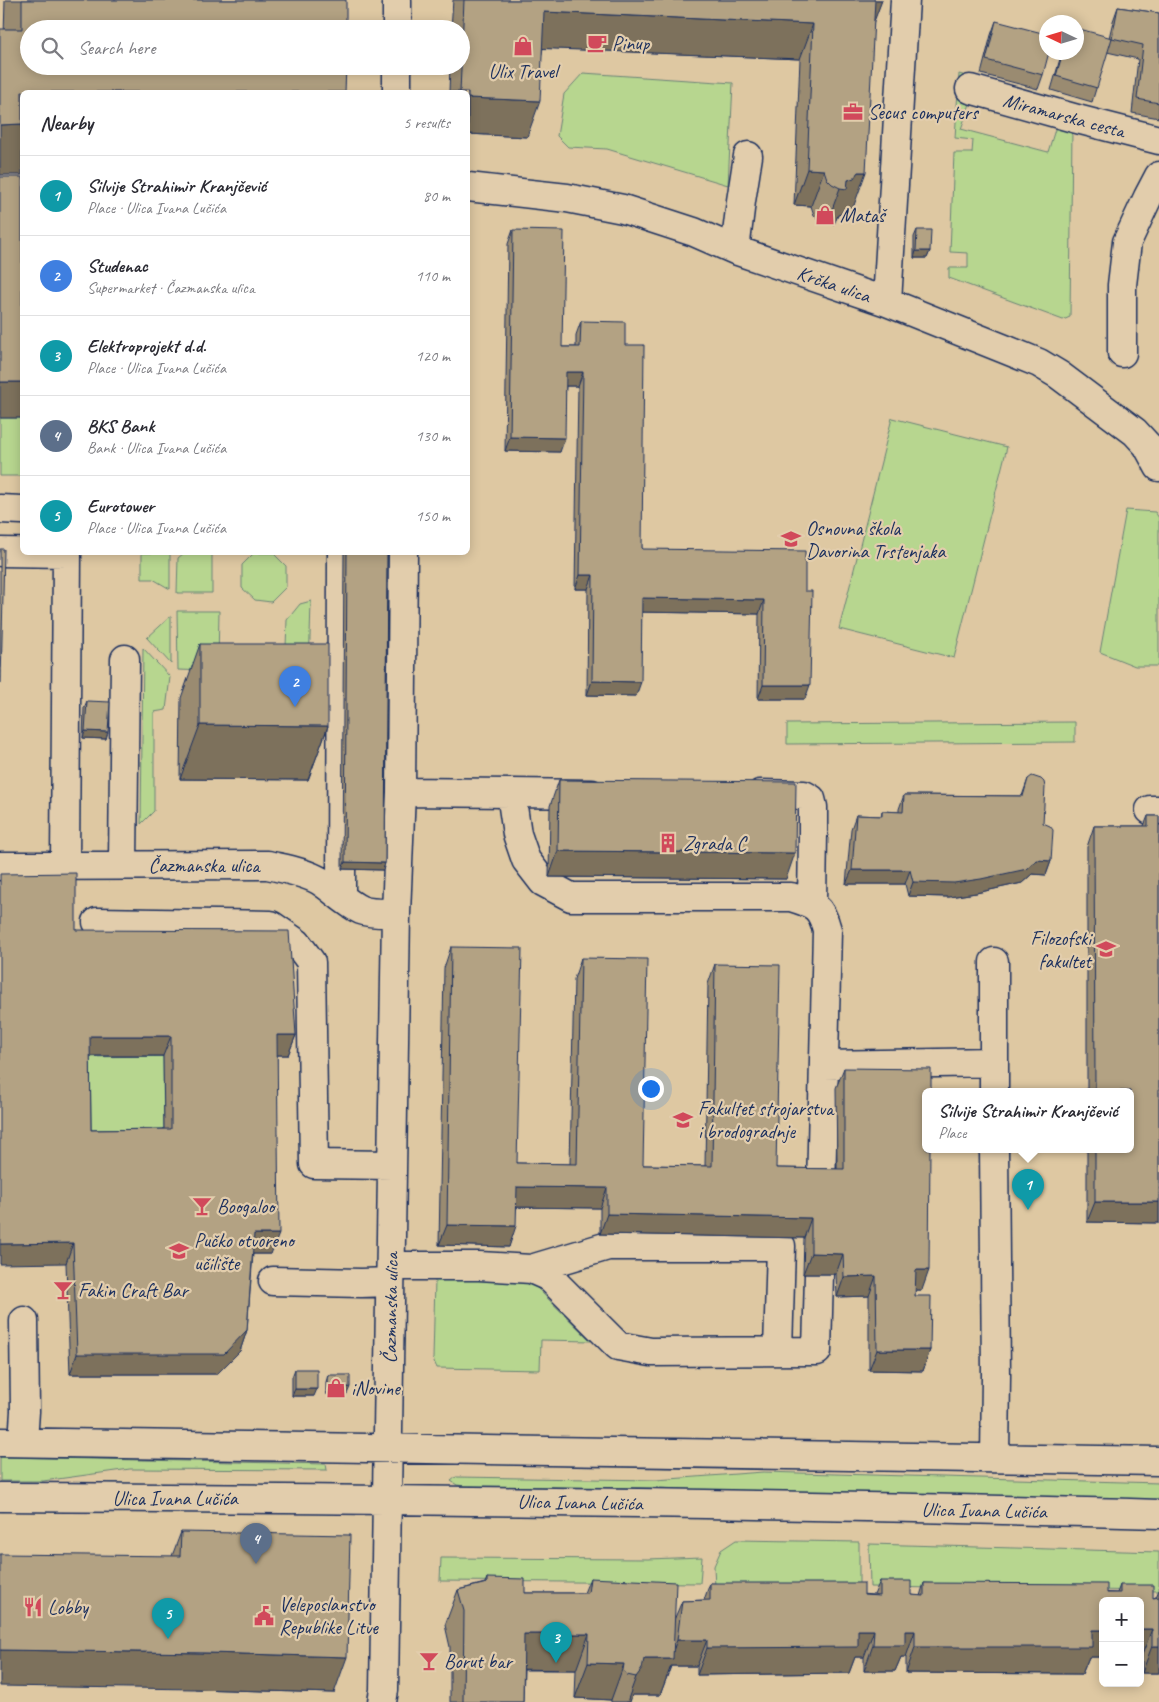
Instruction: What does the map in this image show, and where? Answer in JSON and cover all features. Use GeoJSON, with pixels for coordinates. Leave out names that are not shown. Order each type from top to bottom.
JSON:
{"type":"FeatureCollection","features":[{"type":"Feature","properties":{"kind":"street"},"geometry":{"type":"LineString","coordinates":[[397,0],[397,20]]}},
{"type":"Feature","properties":{"kind":"street"},"geometry":{"type":"LineString","coordinates":[[887,302],[905,0]]}},
{"type":"Feature","properties":{"kind":"street"},"geometry":{"type":"LineString","coordinates":[[397,75],[397,90]]}},
{"type":"Feature","properties":{"kind":"street","name":"Miramarska cesta"},"geometry":{"type":"LineString","coordinates":[[970,89],[1159,140]]}},
{"type":"Feature","properties":{"kind":"street"},"geometry":{"type":"LineString","coordinates":[[735,250],[748,156]]}},
{"type":"Feature","properties":{"kind":"street"},"geometry":{"type":"LineString","coordinates":[[1122,353],[1122,285],[1127,242],[1159,176]]}},
{"type":"Feature","properties":{"kind":"street","name":"Krčka ulica"},"geometry":{"type":"LineString","coordinates":[[470,187],[567,198],[623,210],[694,232],[735,250],[887,302],[1039,363],[1059,375],[1140,437],[1159,467]]}},
{"type":"Feature","properties":{"kind":"street"},"geometry":{"type":"LineString","coordinates":[[0,509],[20,510]]}},
{"type":"Feature","properties":{"kind":"street"},"geometry":{"type":"LineString","coordinates":[[0,552],[20,552]]}},
{"type":"Feature","properties":{"kind":"street"},"geometry":{"type":"LineString","coordinates":[[65,865],[67,555]]}},
{"type":"Feature","properties":{"kind":"street"},"geometry":{"type":"LineString","coordinates":[[341,897],[342,555]]}},
{"type":"Feature","properties":{"kind":"street","name":"Čazmanska ulica"},"geometry":{"type":"LineString","coordinates":[[382,1702],[384,1690],[388,1499],[396,913],[401,792],[403,555]]}},
{"type":"Feature","properties":{"kind":"street"},"geometry":{"type":"LineString","coordinates":[[123,865],[125,659]]}},
{"type":"Feature","properties":{"kind":"street"},"geometry":{"type":"LineString","coordinates":[[401,792],[619,794]]}},
{"type":"Feature","properties":{"kind":"street"},"geometry":{"type":"LineString","coordinates":[[511,793],[517,834],[526,860],[543,882],[571,897],[791,897],[812,904],[824,915],[827,930],[821,1189]]}},
{"type":"Feature","properties":{"kind":"street"},"geometry":{"type":"LineString","coordinates":[[738,794],[797,794],[811,799],[814,833],[812,904]]}},
{"type":"Feature","properties":{"kind":"street","name":"Čazmanska ulica"},"geometry":{"type":"LineString","coordinates":[[0,866],[268,865],[298,872],[319,880],[362,910],[378,913],[396,913]]}},
{"type":"Feature","properties":{"kind":"street"},"geometry":{"type":"LineString","coordinates":[[97,922],[271,925],[297,943],[311,962],[314,1164],[392,1165]]}},
{"type":"Feature","properties":{"kind":"street"},"geometry":{"type":"LineString","coordinates":[[994,962],[994,1088]]}},
{"type":"Feature","properties":{"kind":"street"},"geometry":{"type":"LineString","coordinates":[[825,1065],[994,1062]]}},
{"type":"Feature","properties":{"kind":"street"},"geometry":{"type":"LineString","coordinates":[[994,1153],[995,1458]]}},
{"type":"Feature","properties":{"kind":"street"},"geometry":{"type":"LineString","coordinates":[[274,1281],[479,1266],[531,1268],[608,1246],[781,1246],[778,1352]]}},
{"type":"Feature","properties":{"kind":"street"},"geometry":{"type":"LineString","coordinates":[[531,1268],[549,1277],[618,1346],[651,1352],[818,1351],[819,1274]]}},
{"type":"Feature","properties":{"kind":"street"},"geometry":{"type":"LineString","coordinates":[[24,1321],[25,1411],[12,1442],[1159,1461]]}},
{"type":"Feature","properties":{"kind":"street","name":"Ulica Ivana Lučića"},"geometry":{"type":"LineString","coordinates":[[0,1497],[388,1499],[1159,1514]]}},
{"type":"Feature","properties":{"kind":"green space"},"geometry":{"type":"Polygon","coordinates":[[[583,73],[733,83],[728,185],[607,149],[568,147],[557,136],[564,94],[583,73]]]}},
{"type":"Feature","properties":{"kind":"green space"},"geometry":{"type":"Polygon","coordinates":[[[959,74],[970,77],[971,101],[961,129],[1048,152],[1057,123],[1072,128],[1070,317],[1063,320],[949,278],[949,268],[968,268],[968,253],[950,252],[954,153],[972,153],[973,140],[955,138],[959,74]]]}},
{"type":"Feature","properties":{"kind":"green space"},"geometry":{"type":"Polygon","coordinates":[[[0,418],[20,418],[20,476],[0,476],[0,418]]]}},
{"type":"Feature","properties":{"kind":"green space"},"geometry":{"type":"Polygon","coordinates":[[[892,418],[1007,447],[954,658],[839,629],[892,418]]]}},
{"type":"Feature","properties":{"kind":"green space"},"geometry":{"type":"Polygon","coordinates":[[[1126,510],[1155,512],[1159,518],[1159,666],[1135,666],[1100,652],[1126,510]]]}},
{"type":"Feature","properties":{"kind":"green space"},"geometry":{"type":"Polygon","coordinates":[[[142,555],[170,555],[170,589],[153,579],[142,579],[142,555]]]}},
{"type":"Feature","properties":{"kind":"green space"},"geometry":{"type":"Polygon","coordinates":[[[182,555],[212,555],[212,593],[177,593],[178,558],[182,555]]]}},
{"type":"Feature","properties":{"kind":"green space"},"geometry":{"type":"Polygon","coordinates":[[[252,555],[275,555],[286,566],[286,587],[271,602],[255,600],[242,588],[242,565],[252,555]]]}},
{"type":"Feature","properties":{"kind":"green space"},"geometry":{"type":"Polygon","coordinates":[[[311,601],[309,673],[285,673],[287,620],[300,604],[311,601]]]}},
{"type":"Feature","properties":{"kind":"green space"},"geometry":{"type":"Polygon","coordinates":[[[177,611],[219,611],[218,663],[210,671],[178,670],[177,611]]]}},
{"type":"Feature","properties":{"kind":"green space"},"geometry":{"type":"Polygon","coordinates":[[[171,616],[171,664],[147,638],[171,616]]]}},
{"type":"Feature","properties":{"kind":"green space"},"geometry":{"type":"Polygon","coordinates":[[[143,648],[170,677],[166,710],[154,712],[154,811],[141,824],[143,648]]]}},
{"type":"Feature","properties":{"kind":"green space"},"geometry":{"type":"Polygon","coordinates":[[[1075,722],[1075,742],[787,744],[787,724],[1075,722]]]}},
{"type":"Feature","properties":{"kind":"green space"},"geometry":{"type":"Polygon","coordinates":[[[163,1056],[164,1149],[83,1150],[82,1057],[163,1056]]]}},
{"type":"Feature","properties":{"kind":"green space"},"geometry":{"type":"Polygon","coordinates":[[[506,1276],[533,1284],[591,1341],[541,1340],[540,1370],[437,1368],[433,1359],[435,1280],[506,1276]]]}},
{"type":"Feature","properties":{"kind":"green space"},"geometry":{"type":"Polygon","coordinates":[[[0,1457],[326,1464],[327,1470],[130,1469],[43,1481],[0,1481],[0,1457]]]}},
{"type":"Feature","properties":{"kind":"green space"},"geometry":{"type":"Polygon","coordinates":[[[763,1472],[1159,1483],[1159,1505],[656,1488],[465,1486],[457,1485],[451,1481],[456,1477],[656,1480],[763,1472]]]}},
{"type":"Feature","properties":{"kind":"green space"},"geometry":{"type":"Polygon","coordinates":[[[736,1540],[859,1542],[859,1589],[715,1588],[714,1566],[721,1550],[736,1540]]]}},
{"type":"Feature","properties":{"kind":"green space"},"geometry":{"type":"Polygon","coordinates":[[[869,1544],[1159,1552],[1159,1591],[870,1587],[869,1544]]]}},
{"type":"Feature","properties":{"kind":"green space"},"geometry":{"type":"Polygon","coordinates":[[[702,1557],[700,1583],[440,1581],[441,1558],[648,1559],[702,1557]]]}},
{"type":"Feature","properties":{"kind":"building"},"geometry":{"type":"Polygon","coordinates":[[[22,0],[346,0],[346,20],[22,20],[22,0]]]}},
{"type":"Feature","properties":{"kind":"building"},"geometry":{"type":"Polygon","coordinates":[[[464,0],[875,0],[866,172],[858,172],[854,178],[848,180],[847,189],[832,184],[827,179],[824,170],[807,169],[813,24],[544,12],[540,101],[470,98],[470,90],[460,90],[461,75],[470,75],[470,20],[463,20],[464,0]]]}},
{"type":"Feature","properties":{"kind":"building"},"geometry":{"type":"Polygon","coordinates":[[[1118,7],[1159,13],[1159,103],[1137,99],[1143,45],[1112,38],[1118,7]]]}},
{"type":"Feature","properties":{"kind":"building"},"geometry":{"type":"Polygon","coordinates":[[[996,21],[1039,32],[1039,60],[1047,60],[1043,75],[986,60],[996,21]]]}},
{"type":"Feature","properties":{"kind":"building"},"geometry":{"type":"Polygon","coordinates":[[[0,29],[20,29],[20,75],[346,75],[345,90],[20,90],[20,124],[0,125],[0,29]]]}},
{"type":"Feature","properties":{"kind":"building"},"geometry":{"type":"Polygon","coordinates":[[[1084,30],[1112,38],[1097,88],[1056,76],[1061,60],[1084,60],[1084,30]]]}},
{"type":"Feature","properties":{"kind":"building"},"geometry":{"type":"Polygon","coordinates":[[[0,177],[20,177],[20,382],[0,382],[0,177]]]}},
{"type":"Feature","properties":{"kind":"building"},"geometry":{"type":"Polygon","coordinates":[[[513,230],[564,231],[562,347],[580,347],[581,321],[625,322],[625,345],[644,345],[642,549],[805,551],[805,591],[812,591],[810,685],[763,685],[764,600],[642,598],[641,682],[592,681],[593,575],[580,575],[583,372],[566,372],[565,438],[510,437],[513,230]]]}},
{"type":"Feature","properties":{"kind":"building"},"geometry":{"type":"Polygon","coordinates":[[[917,230],[931,230],[930,251],[916,251],[917,230]]]}},
{"type":"Feature","properties":{"kind":"building"},"geometry":{"type":"Polygon","coordinates":[[[0,549],[4,549],[1,683],[0,683],[0,549]]]}},
{"type":"Feature","properties":{"kind":"building"},"geometry":{"type":"Polygon","coordinates":[[[347,555],[387,555],[385,863],[345,862],[347,555]]]}},
{"type":"Feature","properties":{"kind":"building"},"geometry":{"type":"Polygon","coordinates":[[[200,644],[328,644],[328,726],[200,725],[200,644]]]}},
{"type":"Feature","properties":{"kind":"building"},"geometry":{"type":"Polygon","coordinates":[[[87,701],[110,702],[108,732],[85,731],[87,701]]]}},
{"type":"Feature","properties":{"kind":"building"},"geometry":{"type":"Polygon","coordinates":[[[1032,776],[1044,782],[1043,823],[1050,826],[1053,830],[1051,861],[1037,860],[1027,869],[954,883],[913,882],[910,870],[852,870],[856,815],[882,816],[882,811],[903,812],[904,795],[1023,796],[1028,779],[1032,776]]]}},
{"type":"Feature","properties":{"kind":"building","name":"Zgrada C"},"geometry":{"type":"Polygon","coordinates":[[[559,780],[796,782],[795,853],[558,851],[559,780]]]}},
{"type":"Feature","properties":{"kind":"building"},"geometry":{"type":"Polygon","coordinates":[[[1148,816],[1159,816],[1159,1202],[1095,1202],[1095,1153],[1134,1153],[1134,1088],[1095,1088],[1094,826],[1148,826],[1148,816]]]}},
{"type":"Feature","properties":{"kind":"building"},"geometry":{"type":"Polygon","coordinates":[[[76,873],[76,930],[289,931],[296,1035],[277,1035],[279,1234],[254,1234],[247,1330],[224,1354],[77,1354],[73,1243],[0,1244],[0,874],[76,873]],[[90,1036],[91,1130],[171,1129],[171,1036],[90,1036]]]}},
{"type":"Feature","properties":{"kind":"building"},"geometry":{"type":"Polygon","coordinates":[[[451,947],[522,948],[517,1163],[577,1164],[581,958],[647,959],[643,1165],[712,1166],[715,964],[780,965],[776,1168],[844,1169],[844,1068],[931,1069],[931,1088],[922,1088],[922,1153],[930,1153],[929,1270],[916,1270],[915,1296],[931,1296],[930,1350],[877,1350],[876,1276],[844,1277],[843,1254],[811,1253],[811,1218],[607,1214],[607,1188],[517,1187],[516,1226],[447,1225],[451,947]]]}},
{"type":"Feature","properties":{"kind":"building"},"geometry":{"type":"Polygon","coordinates":[[[295,1369],[317,1369],[317,1389],[295,1389],[295,1369]]]}},
{"type":"Feature","properties":{"kind":"building"},"geometry":{"type":"Polygon","coordinates":[[[328,1375],[350,1375],[350,1387],[328,1387],[328,1375]]]}},
{"type":"Feature","properties":{"kind":"building"},"geometry":{"type":"Polygon","coordinates":[[[181,1532],[350,1535],[347,1657],[0,1650],[0,1554],[180,1556],[181,1532]]]}},
{"type":"Feature","properties":{"kind":"building"},"geometry":{"type":"Polygon","coordinates":[[[487,1578],[525,1579],[525,1593],[588,1593],[590,1578],[676,1582],[673,1659],[644,1659],[642,1669],[636,1677],[627,1675],[623,1670],[624,1664],[588,1663],[589,1634],[524,1634],[523,1702],[463,1702],[464,1611],[458,1590],[487,1583],[487,1578]]]}},
{"type":"Feature","properties":{"kind":"building"},"geometry":{"type":"Polygon","coordinates":[[[880,1581],[911,1581],[911,1595],[924,1596],[924,1583],[1107,1584],[1107,1593],[1120,1593],[1120,1585],[1153,1585],[1153,1598],[1159,1597],[1159,1646],[1152,1646],[1152,1629],[1144,1629],[1144,1597],[1099,1597],[1099,1630],[1092,1630],[1092,1647],[915,1647],[915,1631],[905,1631],[905,1645],[873,1645],[874,1630],[858,1630],[858,1647],[707,1648],[707,1640],[677,1640],[682,1601],[710,1600],[710,1583],[864,1583],[864,1595],[880,1596],[880,1581]]]}},
{"type":"Feature","properties":{"kind":"place","name":"Pinup"},"geometry":{"type":"Point","coordinates":[597,43]}},
{"type":"Feature","properties":{"kind":"place","name":"Ulix Travel"},"geometry":{"type":"Point","coordinates":[523,46]}},
{"type":"Feature","properties":{"kind":"place","name":"Secus computers"},"geometry":{"type":"Point","coordinates":[853,112]}},
{"type":"Feature","properties":{"kind":"place","name":"Mataš"},"geometry":{"type":"Point","coordinates":[825,215]}},
{"type":"Feature","properties":{"kind":"place","name":"Osnovna škola Davorina Trstenjaka"},"geometry":{"type":"Point","coordinates":[791,539]}},
{"type":"Feature","properties":{"kind":"place","name":"Studenac"},"geometry":{"type":"Point","coordinates":[295,707]}},
{"type":"Feature","properties":{"kind":"place","name":"Zgrada C"},"geometry":{"type":"Point","coordinates":[668,843]}},
{"type":"Feature","properties":{"kind":"place","name":"Filozofski fakultet"},"geometry":{"type":"Point","coordinates":[1106,949]}},
{"type":"Feature","properties":{"kind":"place","name":"Fakultet strojarstva i brodogradnje"},"geometry":{"type":"Point","coordinates":[683,1120]}},
{"type":"Feature","properties":{"kind":"place","name":"Boogaloo"},"geometry":{"type":"Point","coordinates":[202,1206]}},
{"type":"Feature","properties":{"kind":"place","name":"Silvije Strahimir Kranjčević"},"geometry":{"type":"Point","coordinates":[1028,1210]}},
{"type":"Feature","properties":{"kind":"place","name":"Pučko otvoreno učilište"},"geometry":{"type":"Point","coordinates":[179,1251]}},
{"type":"Feature","properties":{"kind":"place","name":"Fakin Craft Bar"},"geometry":{"type":"Point","coordinates":[63,1290]}},
{"type":"Feature","properties":{"kind":"place","name":"iNovine"},"geometry":{"type":"Point","coordinates":[336,1388]}},
{"type":"Feature","properties":{"kind":"place","name":"BKS Bank"},"geometry":{"type":"Point","coordinates":[256,1564]}},
{"type":"Feature","properties":{"kind":"place","name":"Lobby"},"geometry":{"type":"Point","coordinates":[33,1607]}},
{"type":"Feature","properties":{"kind":"place","name":"Veleposlanstvo Republike Litve"},"geometry":{"type":"Point","coordinates":[264,1616]}},
{"type":"Feature","properties":{"kind":"place","name":"Eurotower"},"geometry":{"type":"Point","coordinates":[168,1639]}},
{"type":"Feature","properties":{"kind":"place","name":"Borut bar"},"geometry":{"type":"Point","coordinates":[429,1661]}},
{"type":"Feature","properties":{"kind":"place","name":"Elektroprojekt d.d."},"geometry":{"type":"Point","coordinates":[556,1663]}}]}
